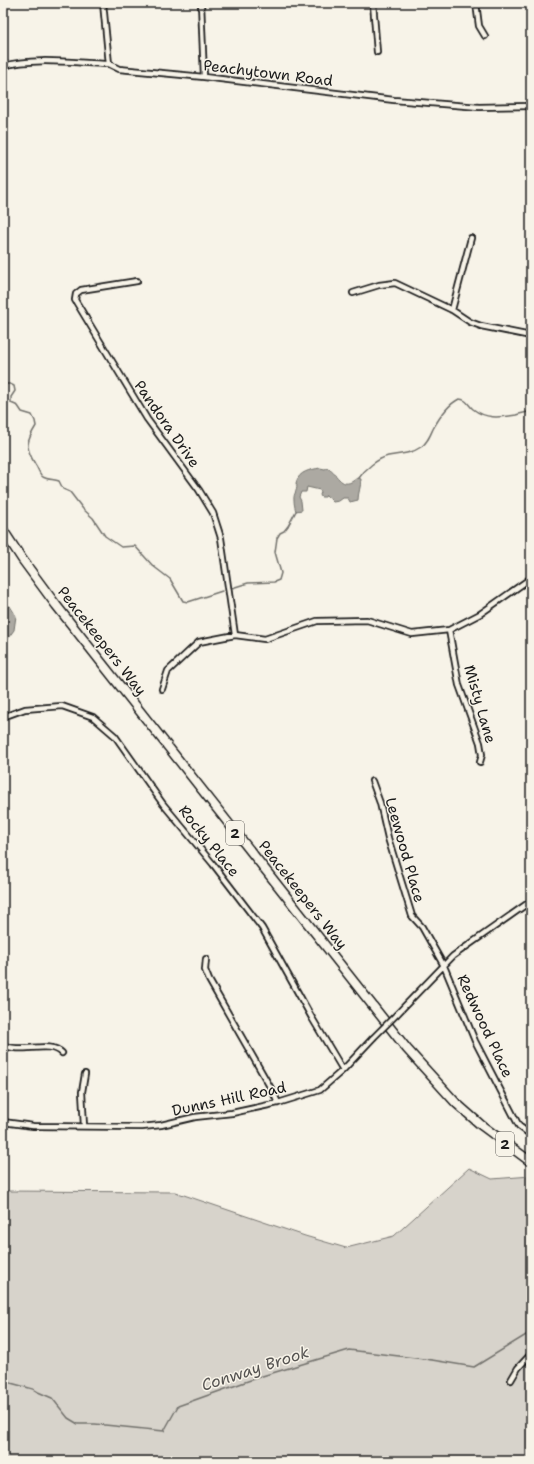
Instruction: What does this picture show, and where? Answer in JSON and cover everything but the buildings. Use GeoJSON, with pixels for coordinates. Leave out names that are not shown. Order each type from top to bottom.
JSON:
{"type":"FeatureCollection","features":[{"type":"Feature","properties":{"kind":"highway","name":"Peacekeepers Way"},"geometry":{"type":"LineString","coordinates":[[3,530],[56,606],[407,1049],[456,1103],[481,1125],[531,1162]]}},
{"type":"Feature","properties":{"kind":"street"},"geometry":{"type":"LineString","coordinates":[[103,3],[109,64]]}},
{"type":"Feature","properties":{"kind":"street"},"geometry":{"type":"LineString","coordinates":[[201,3],[204,77]]}},
{"type":"Feature","properties":{"kind":"street"},"geometry":{"type":"LineString","coordinates":[[373,3],[377,52]]}},
{"type":"Feature","properties":{"kind":"street"},"geometry":{"type":"LineString","coordinates":[[476,3],[479,26],[485,36]]}},
{"type":"Feature","properties":{"kind":"street","name":"Peachytown Road"},"geometry":{"type":"LineString","coordinates":[[3,66],[32,61],[109,64],[119,69],[204,77],[394,100],[479,107],[531,106]]}},
{"type":"Feature","properties":{"kind":"street"},"geometry":{"type":"LineString","coordinates":[[452,310],[471,238]]}},
{"type":"Feature","properties":{"kind":"street","name":"Pandora Drive"},"geometry":{"type":"LineString","coordinates":[[137,281],[81,290],[76,294],[75,300],[144,415],[199,490],[213,513],[221,538],[235,635]]}},
{"type":"Feature","properties":{"kind":"street"},"geometry":{"type":"LineString","coordinates":[[353,294],[379,285],[395,283],[452,310],[470,322],[481,326],[531,336]]}},
{"type":"Feature","properties":{"kind":"street"},"geometry":{"type":"LineString","coordinates":[[162,689],[168,671],[199,642],[235,635],[265,639],[317,621],[367,620],[412,634],[449,630],[480,614],[531,578]]}},
{"type":"Feature","properties":{"kind":"street","name":"Misty Lane"},"geometry":{"type":"LineString","coordinates":[[449,630],[459,685],[480,743],[482,754],[480,762]]}},
{"type":"Feature","properties":{"kind":"street","name":"Rocky Place"},"geometry":{"type":"LineString","coordinates":[[3,717],[24,709],[62,706],[93,717],[115,736],[164,804],[262,928],[343,1070]]}},
{"type":"Feature","properties":{"kind":"street","name":"Leewood Place"},"geometry":{"type":"LineString","coordinates":[[372,781],[380,803],[388,838],[412,916],[422,927],[444,966]]}},
{"type":"Feature","properties":{"kind":"street","name":"Dunns Hill Road"},"geometry":{"type":"LineString","coordinates":[[3,1122],[33,1126],[128,1128],[153,1126],[195,1117],[232,1113],[278,1103],[320,1090],[343,1070],[453,956],[531,901]]}},
{"type":"Feature","properties":{"kind":"street"},"geometry":{"type":"LineString","coordinates":[[206,959],[205,970],[209,980],[278,1103]]}},
{"type":"Feature","properties":{"kind":"street","name":"Redwood Place"},"geometry":{"type":"LineString","coordinates":[[444,966],[475,1041],[519,1126],[531,1135]]}},
{"type":"Feature","properties":{"kind":"street"},"geometry":{"type":"LineString","coordinates":[[3,1053],[4,1046],[18,1049],[53,1047],[60,1050],[62,1053]]}},
{"type":"Feature","properties":{"kind":"street"},"geometry":{"type":"LineString","coordinates":[[84,1126],[82,1092],[85,1074]]}},
{"type":"Feature","properties":{"kind":"street"},"geometry":{"type":"LineString","coordinates":[[511,1380],[518,1368],[531,1354]]}},
{"type":"Feature","properties":{"kind":"shaded area"},"geometry":{"type":"Polygon","coordinates":[[[320,468],[327,468],[344,483],[352,482],[357,478],[361,479],[358,500],[350,502],[348,498],[343,498],[339,501],[333,502],[326,495],[325,497],[321,497],[320,490],[307,487],[306,492],[301,492],[299,497],[302,510],[296,511],[294,498],[297,488],[297,479],[305,472],[320,468]]]}},
{"type":"Feature","properties":{"kind":"shaded area"},"geometry":{"type":"Polygon","coordinates":[[[3,606],[10,606],[16,616],[14,630],[3,645],[3,606]]]}},
{"type":"Feature","properties":{"kind":"shaded area"},"geometry":{"type":"Polygon","coordinates":[[[469,1168],[492,1179],[531,1176],[531,1461],[3,1461],[3,1191],[175,1192],[305,1236],[346,1248],[394,1236],[469,1168]]]}},
{"type":"Feature","properties":{"kind":"waterway"},"geometry":{"type":"LineString","coordinates":[[3,384],[10,384],[14,386],[15,391],[11,397],[11,403],[18,406],[22,412],[32,415],[35,421],[36,426],[30,436],[28,449],[40,474],[45,478],[59,481],[63,489],[70,492],[83,509],[93,518],[105,536],[121,547],[135,546],[153,566],[170,579],[183,601],[188,602],[222,591]]}},
{"type":"Feature","properties":{"kind":"waterway"},"geometry":{"type":"LineString","coordinates":[[359,478],[368,468],[380,459],[417,450],[428,439],[444,412],[459,399],[466,401],[478,412],[494,417],[516,415],[531,411]]}},
{"type":"Feature","properties":{"kind":"waterway"},"geometry":{"type":"LineString","coordinates":[[232,588],[248,583],[274,582],[279,580],[281,573],[275,552],[277,538],[288,526],[296,511]]}},
{"type":"Feature","properties":{"kind":"waterway","name":"Conway Brook"},"geometry":{"type":"LineString","coordinates":[[3,1383],[7,1382],[33,1389],[52,1398],[68,1418],[78,1424],[95,1424],[164,1431],[178,1406],[259,1377],[349,1350],[432,1360],[474,1367],[531,1332]]}}]}
